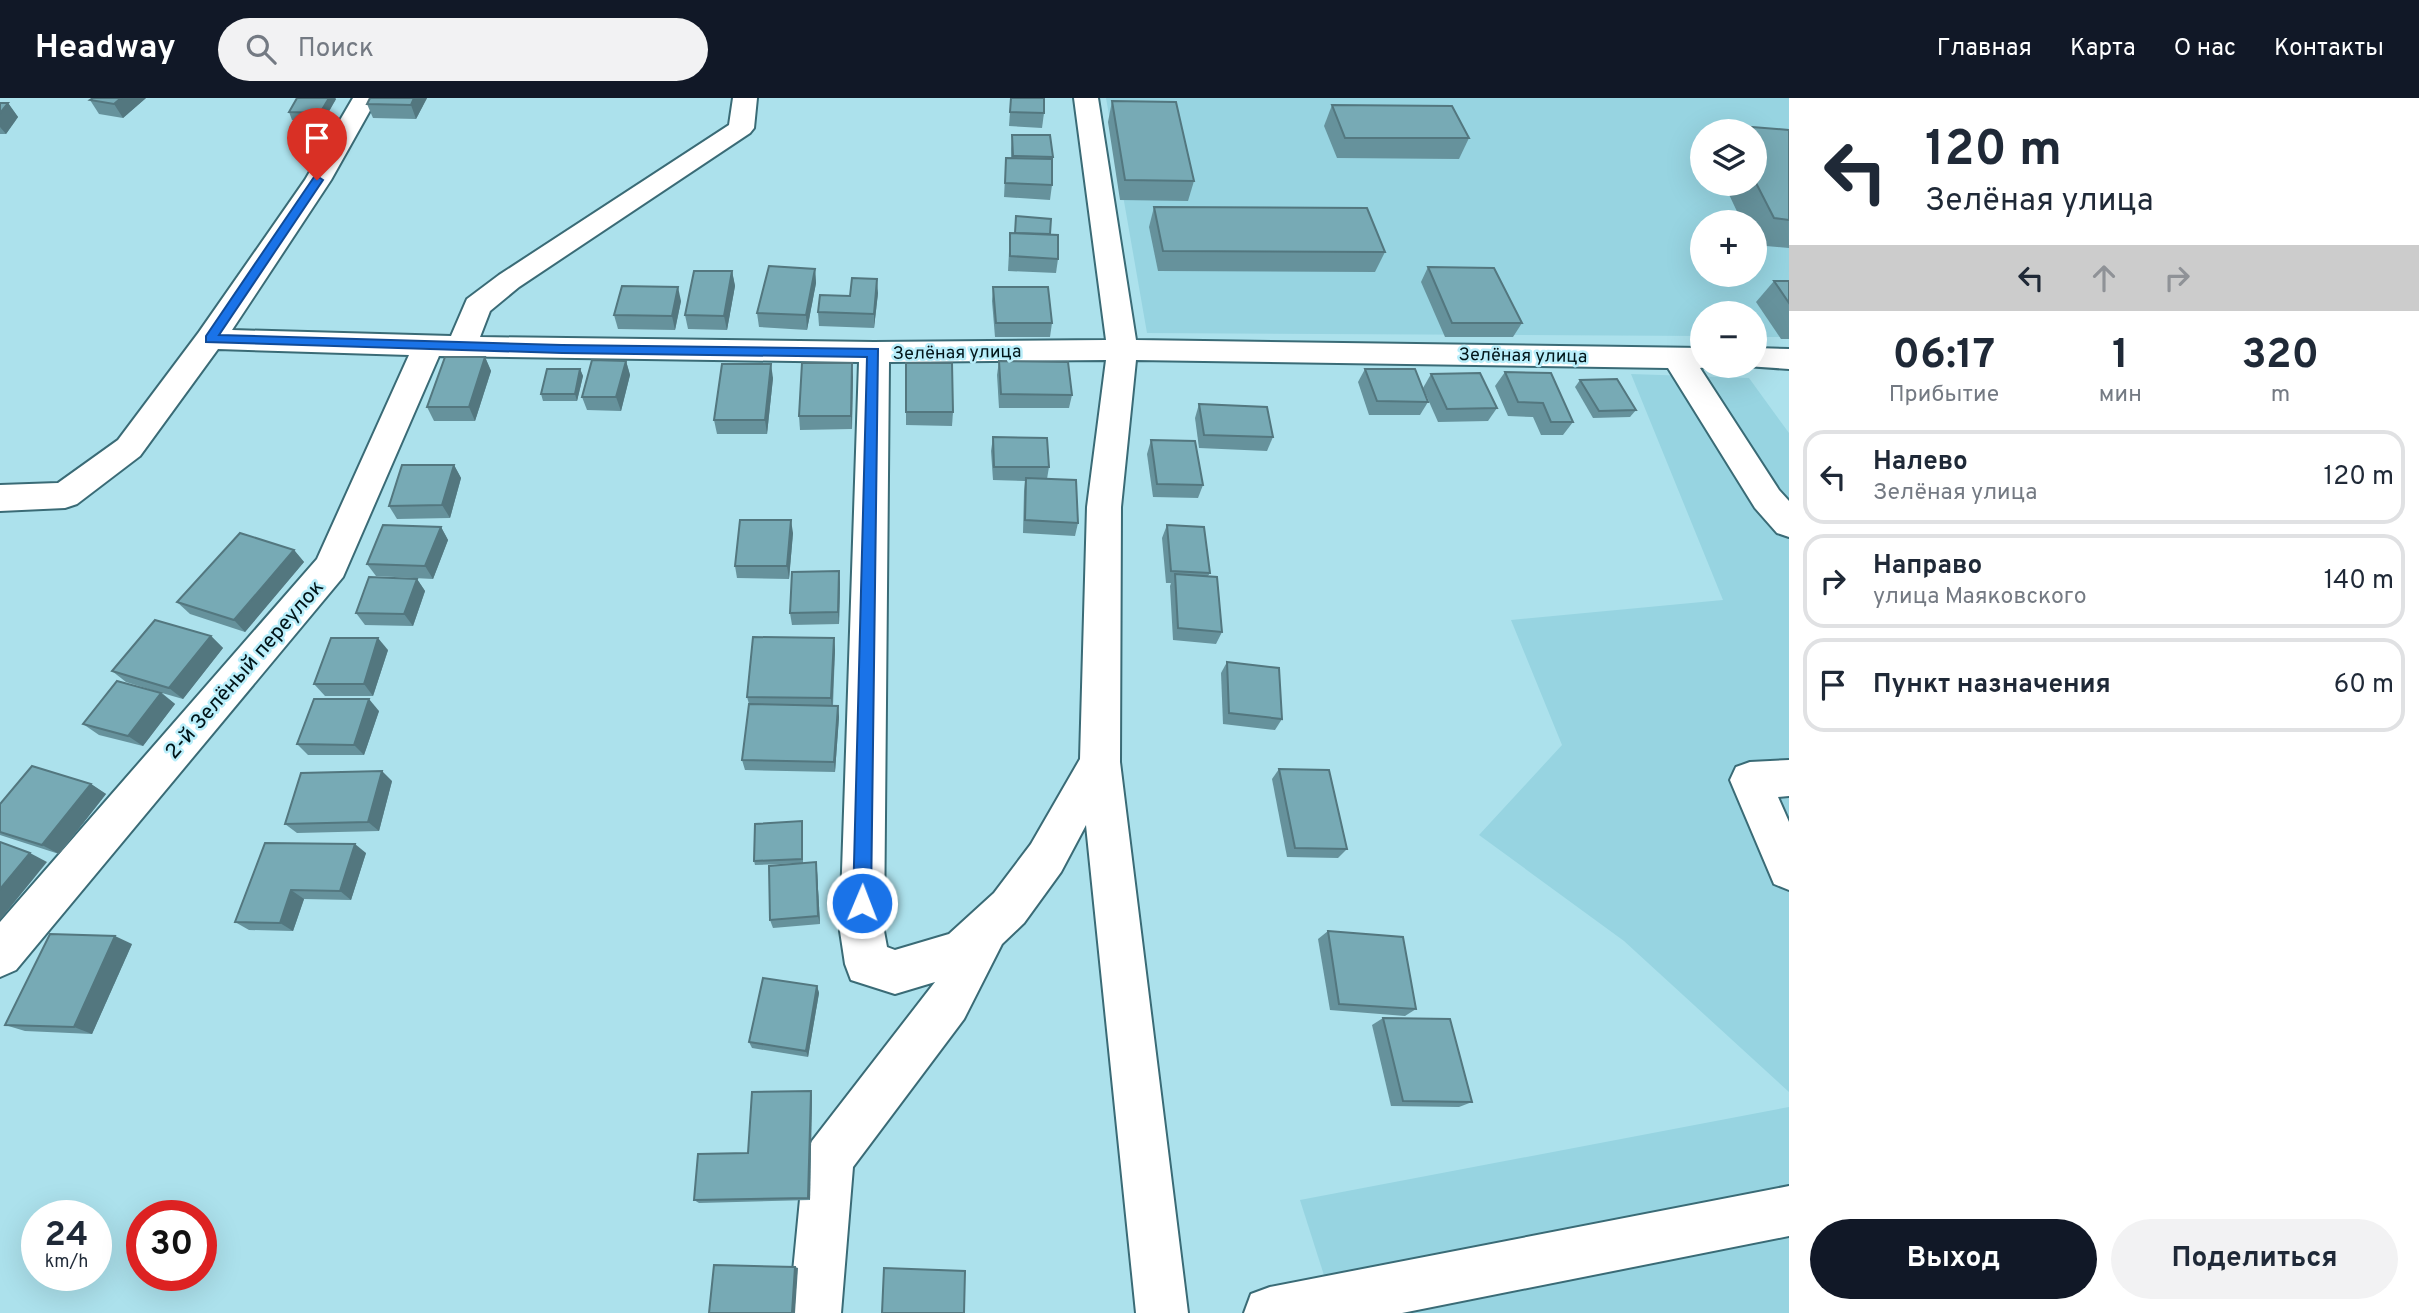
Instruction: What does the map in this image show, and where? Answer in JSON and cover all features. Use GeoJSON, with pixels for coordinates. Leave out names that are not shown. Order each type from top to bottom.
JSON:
{"type":"FeatureCollection","features":[{"type":"Feature","properties":{"kind":"street"},"geometry":{"type":"LineString","coordinates":[[0,498],[65,495],[129,448],[210,339],[317,180],[365,98]]}},
{"type":"Feature","properties":{"kind":"street","name":"2-й Зелёный переулок"},"geometry":{"type":"LineString","coordinates":[[0,955],[331,568],[445,346],[477,306],[509,281],[741,128],[745,98]]}},
{"type":"Feature","properties":{"kind":"street"},"geometry":{"type":"LineString","coordinates":[[1086,98],[1122,350],[1104,507],[1100,762],[1162,1313]]}},
{"type":"Feature","properties":{"kind":"street","name":"Зелёная улица"},"geometry":{"type":"LineString","coordinates":[[210,339],[445,346],[874,352],[1122,350],[1690,358]]}},
{"type":"Feature","properties":{"kind":"street"},"geometry":{"type":"LineString","coordinates":[[874,352],[862,931],[867,964],[895,972],[962,952],[1009,908],[1046,858],[1100,762]]}},
{"type":"Feature","properties":{"kind":"street"},"geometry":{"type":"LineString","coordinates":[[1767,358],[1789,359]]}},
{"type":"Feature","properties":{"kind":"street"},"geometry":{"type":"LineString","coordinates":[[1701,378],[1768,499],[1789,524]]}},
{"type":"Feature","properties":{"kind":"street"},"geometry":{"type":"LineString","coordinates":[[1789,778],[1750,780],[1789,870]]}},
{"type":"Feature","properties":{"kind":"street"},"geometry":{"type":"LineString","coordinates":[[815,1313],[829,1158],[948,1003],[988,927]]}},
{"type":"Feature","properties":{"kind":"street"},"geometry":{"type":"LineString","coordinates":[[1270,1313],[1789,1212]]}},
{"type":"Feature","properties":{"kind":"shaded area"},"geometry":{"type":"Polygon","coordinates":[[[1106,98],[1789,98],[1789,337],[1767,337],[1767,301],[1690,301],[1690,336],[1147,333],[1106,98]]]}},
{"type":"Feature","properties":{"kind":"shaded area"},"geometry":{"type":"Polygon","coordinates":[[[1631,374],[1749,378],[1789,433],[1789,1092],[1624,941],[1479,835],[1562,745],[1511,620],[1723,600],[1631,374]]]}},
{"type":"Feature","properties":{"kind":"shaded area"},"geometry":{"type":"Polygon","coordinates":[[[1789,1107],[1789,1313],[1336,1313],[1300,1200],[1789,1107]]]}},
{"type":"Feature","properties":{"kind":"building"},"geometry":{"type":"Polygon","coordinates":[[[121,98],[114,104],[90,100],[121,98]]]}},
{"type":"Feature","properties":{"kind":"building"},"geometry":{"type":"Polygon","coordinates":[[[297,98],[329,98],[320,113],[289,112],[297,98]]]}},
{"type":"Feature","properties":{"kind":"building"},"geometry":{"type":"Polygon","coordinates":[[[370,98],[414,98],[411,105],[367,104],[370,98]]]}},
{"type":"Feature","properties":{"kind":"building"},"geometry":{"type":"Polygon","coordinates":[[[1011,98],[1044,98],[1044,113],[1010,112],[1011,98]]]}},
{"type":"Feature","properties":{"kind":"building"},"geometry":{"type":"Polygon","coordinates":[[[1112,101],[1176,102],[1194,181],[1125,180],[1112,101]]]}},
{"type":"Feature","properties":{"kind":"building"},"geometry":{"type":"Polygon","coordinates":[[[0,103],[8,103],[0,113],[0,103]]]}},
{"type":"Feature","properties":{"kind":"building"},"geometry":{"type":"Polygon","coordinates":[[[1332,105],[1452,106],[1469,138],[1345,138],[1332,105]]]}},
{"type":"Feature","properties":{"kind":"building"},"geometry":{"type":"Polygon","coordinates":[[[1767,128],[1789,130],[1789,220],[1774,218],[1763,196],[1767,196],[1767,128]]]}},
{"type":"Feature","properties":{"kind":"building"},"geometry":{"type":"Polygon","coordinates":[[[1012,135],[1050,135],[1053,157],[1013,156],[1012,135]]]}},
{"type":"Feature","properties":{"kind":"building"},"geometry":{"type":"Polygon","coordinates":[[[1006,158],[1052,159],[1052,185],[1005,183],[1006,158]]]}},
{"type":"Feature","properties":{"kind":"building"},"geometry":{"type":"Polygon","coordinates":[[[1154,207],[1367,208],[1385,252],[1163,251],[1154,207]]]}},
{"type":"Feature","properties":{"kind":"building"},"geometry":{"type":"Polygon","coordinates":[[[1016,216],[1051,219],[1050,234],[1015,233],[1016,216]]]}},
{"type":"Feature","properties":{"kind":"building"},"geometry":{"type":"Polygon","coordinates":[[[1010,233],[1058,235],[1058,259],[1010,256],[1010,233]]]}},
{"type":"Feature","properties":{"kind":"building"},"geometry":{"type":"Polygon","coordinates":[[[769,266],[815,269],[806,315],[757,313],[769,266]]]}},
{"type":"Feature","properties":{"kind":"building"},"geometry":{"type":"Polygon","coordinates":[[[1428,267],[1494,268],[1522,323],[1452,323],[1428,267]]]}},
{"type":"Feature","properties":{"kind":"building"},"geometry":{"type":"Polygon","coordinates":[[[694,271],[732,271],[724,316],[685,315],[694,271]]]}},
{"type":"Feature","properties":{"kind":"building"},"geometry":{"type":"Polygon","coordinates":[[[852,278],[877,279],[874,314],[818,312],[820,295],[850,296],[852,278]]]}},
{"type":"Feature","properties":{"kind":"building"},"geometry":{"type":"Polygon","coordinates":[[[1774,281],[1789,281],[1789,303],[1774,281]]]}},
{"type":"Feature","properties":{"kind":"building"},"geometry":{"type":"Polygon","coordinates":[[[622,286],[678,287],[672,316],[614,315],[622,286]]]}},
{"type":"Feature","properties":{"kind":"building"},"geometry":{"type":"Polygon","coordinates":[[[993,287],[1048,287],[1052,323],[996,323],[993,287]]]}},
{"type":"Feature","properties":{"kind":"building"},"geometry":{"type":"Polygon","coordinates":[[[445,357],[485,357],[469,407],[427,407],[445,357]]]}},
{"type":"Feature","properties":{"kind":"building"},"geometry":{"type":"Polygon","coordinates":[[[592,360],[626,361],[616,397],[582,397],[592,360]]]}},
{"type":"Feature","properties":{"kind":"building"},"geometry":{"type":"Polygon","coordinates":[[[999,361],[1068,362],[1072,395],[1001,394],[999,361]]]}},
{"type":"Feature","properties":{"kind":"building"},"geometry":{"type":"Polygon","coordinates":[[[802,363],[852,363],[851,416],[799,416],[802,363]]]}},
{"type":"Feature","properties":{"kind":"building"},"geometry":{"type":"Polygon","coordinates":[[[906,363],[952,363],[953,412],[906,412],[906,363]]]}},
{"type":"Feature","properties":{"kind":"building"},"geometry":{"type":"Polygon","coordinates":[[[722,364],[771,364],[765,420],[714,420],[722,364]]]}},
{"type":"Feature","properties":{"kind":"building"},"geometry":{"type":"Polygon","coordinates":[[[547,369],[580,369],[575,394],[541,394],[547,369]]]}},
{"type":"Feature","properties":{"kind":"building"},"geometry":{"type":"Polygon","coordinates":[[[1365,369],[1415,369],[1428,402],[1377,401],[1365,369]]]}},
{"type":"Feature","properties":{"kind":"building"},"geometry":{"type":"Polygon","coordinates":[[[1505,372],[1551,373],[1573,422],[1551,422],[1543,403],[1518,402],[1505,372]]]}},
{"type":"Feature","properties":{"kind":"building"},"geometry":{"type":"Polygon","coordinates":[[[1480,373],[1497,408],[1447,409],[1431,374],[1480,373]]]}},
{"type":"Feature","properties":{"kind":"building"},"geometry":{"type":"Polygon","coordinates":[[[1617,379],[1636,410],[1599,411],[1580,380],[1617,379]]]}},
{"type":"Feature","properties":{"kind":"building"},"geometry":{"type":"Polygon","coordinates":[[[1199,404],[1267,407],[1273,437],[1204,435],[1199,404]]]}},
{"type":"Feature","properties":{"kind":"building"},"geometry":{"type":"Polygon","coordinates":[[[993,437],[1047,438],[1049,467],[994,467],[993,437]]]}},
{"type":"Feature","properties":{"kind":"building"},"geometry":{"type":"Polygon","coordinates":[[[1151,440],[1195,441],[1203,485],[1157,484],[1151,440]]]}},
{"type":"Feature","properties":{"kind":"building"},"geometry":{"type":"Polygon","coordinates":[[[402,465],[454,465],[442,505],[389,506],[402,465]]]}},
{"type":"Feature","properties":{"kind":"building"},"geometry":{"type":"Polygon","coordinates":[[[1026,478],[1076,480],[1078,523],[1025,520],[1026,478]]]}},
{"type":"Feature","properties":{"kind":"building"},"geometry":{"type":"Polygon","coordinates":[[[740,520],[791,520],[787,566],[735,566],[740,520]]]}},
{"type":"Feature","properties":{"kind":"building"},"geometry":{"type":"Polygon","coordinates":[[[383,525],[441,527],[425,566],[367,564],[383,525]]]}},
{"type":"Feature","properties":{"kind":"building"},"geometry":{"type":"Polygon","coordinates":[[[1167,525],[1204,527],[1210,573],[1171,571],[1167,525]]]}},
{"type":"Feature","properties":{"kind":"building"},"geometry":{"type":"Polygon","coordinates":[[[240,533],[294,550],[234,620],[177,602],[240,533]]]}},
{"type":"Feature","properties":{"kind":"building"},"geometry":{"type":"Polygon","coordinates":[[[839,571],[838,612],[790,613],[792,572],[839,571]]]}},
{"type":"Feature","properties":{"kind":"building"},"geometry":{"type":"Polygon","coordinates":[[[1175,574],[1217,577],[1222,632],[1178,628],[1175,574]]]}},
{"type":"Feature","properties":{"kind":"building"},"geometry":{"type":"Polygon","coordinates":[[[369,577],[417,579],[404,614],[356,613],[369,577]]]}},
{"type":"Feature","properties":{"kind":"building"},"geometry":{"type":"Polygon","coordinates":[[[155,620],[211,636],[169,688],[112,671],[155,620]]]}},
{"type":"Feature","properties":{"kind":"building"},"geometry":{"type":"Polygon","coordinates":[[[753,637],[834,638],[831,698],[747,697],[753,637]]]}},
{"type":"Feature","properties":{"kind":"building"},"geometry":{"type":"Polygon","coordinates":[[[331,638],[378,638],[364,684],[314,684],[331,638]]]}},
{"type":"Feature","properties":{"kind":"building"},"geometry":{"type":"Polygon","coordinates":[[[1227,662],[1279,668],[1282,719],[1229,713],[1227,662]]]}},
{"type":"Feature","properties":{"kind":"building"},"geometry":{"type":"Polygon","coordinates":[[[117,681],[161,693],[128,736],[83,724],[117,681]]]}},
{"type":"Feature","properties":{"kind":"building"},"geometry":{"type":"Polygon","coordinates":[[[314,699],[369,699],[354,745],[297,744],[314,699]]]}},
{"type":"Feature","properties":{"kind":"building"},"geometry":{"type":"Polygon","coordinates":[[[749,704],[838,706],[834,762],[742,760],[749,704]]]}},
{"type":"Feature","properties":{"kind":"building"},"geometry":{"type":"Polygon","coordinates":[[[32,766],[91,784],[42,845],[0,832],[0,804],[32,766]]]}},
{"type":"Feature","properties":{"kind":"building"},"geometry":{"type":"Polygon","coordinates":[[[1279,769],[1329,770],[1347,849],[1295,848],[1279,769]]]}},
{"type":"Feature","properties":{"kind":"building"},"geometry":{"type":"Polygon","coordinates":[[[382,771],[368,822],[285,824],[301,773],[382,771]]]}},
{"type":"Feature","properties":{"kind":"building"},"geometry":{"type":"Polygon","coordinates":[[[802,821],[802,859],[754,861],[755,824],[802,821]]]}},
{"type":"Feature","properties":{"kind":"building"},"geometry":{"type":"Polygon","coordinates":[[[0,842],[30,853],[0,889],[0,842]]]}},
{"type":"Feature","properties":{"kind":"building"},"geometry":{"type":"Polygon","coordinates":[[[265,843],[355,844],[340,891],[291,890],[280,923],[235,922],[265,843]]]}},
{"type":"Feature","properties":{"kind":"building"},"geometry":{"type":"Polygon","coordinates":[[[816,862],[818,916],[770,920],[769,866],[816,862]]]}},
{"type":"Feature","properties":{"kind":"building"},"geometry":{"type":"Polygon","coordinates":[[[1328,931],[1403,937],[1416,1009],[1339,1004],[1328,931]]]}},
{"type":"Feature","properties":{"kind":"building"},"geometry":{"type":"Polygon","coordinates":[[[50,934],[115,936],[74,1027],[5,1025],[50,934]]]}},
{"type":"Feature","properties":{"kind":"building"},"geometry":{"type":"Polygon","coordinates":[[[763,978],[817,986],[806,1051],[749,1042],[763,978]]]}},
{"type":"Feature","properties":{"kind":"building"},"geometry":{"type":"Polygon","coordinates":[[[1383,1018],[1450,1019],[1472,1102],[1403,1101],[1383,1018]]]}},
{"type":"Feature","properties":{"kind":"building"},"geometry":{"type":"Polygon","coordinates":[[[811,1091],[808,1198],[694,1200],[698,1154],[748,1153],[752,1092],[811,1091]]]}},
{"type":"Feature","properties":{"kind":"building"},"geometry":{"type":"Polygon","coordinates":[[[714,1265],[795,1267],[792,1313],[709,1313],[714,1265]]]}},
{"type":"Feature","properties":{"kind":"building"},"geometry":{"type":"Polygon","coordinates":[[[884,1268],[965,1271],[964,1313],[882,1313],[884,1268]]]}},
{"type":"Feature","properties":{"kind":"route"},"geometry":{"type":"LineString","coordinates":[[317,180],[210,339],[562,349],[874,352],[862,903]]}}]}
